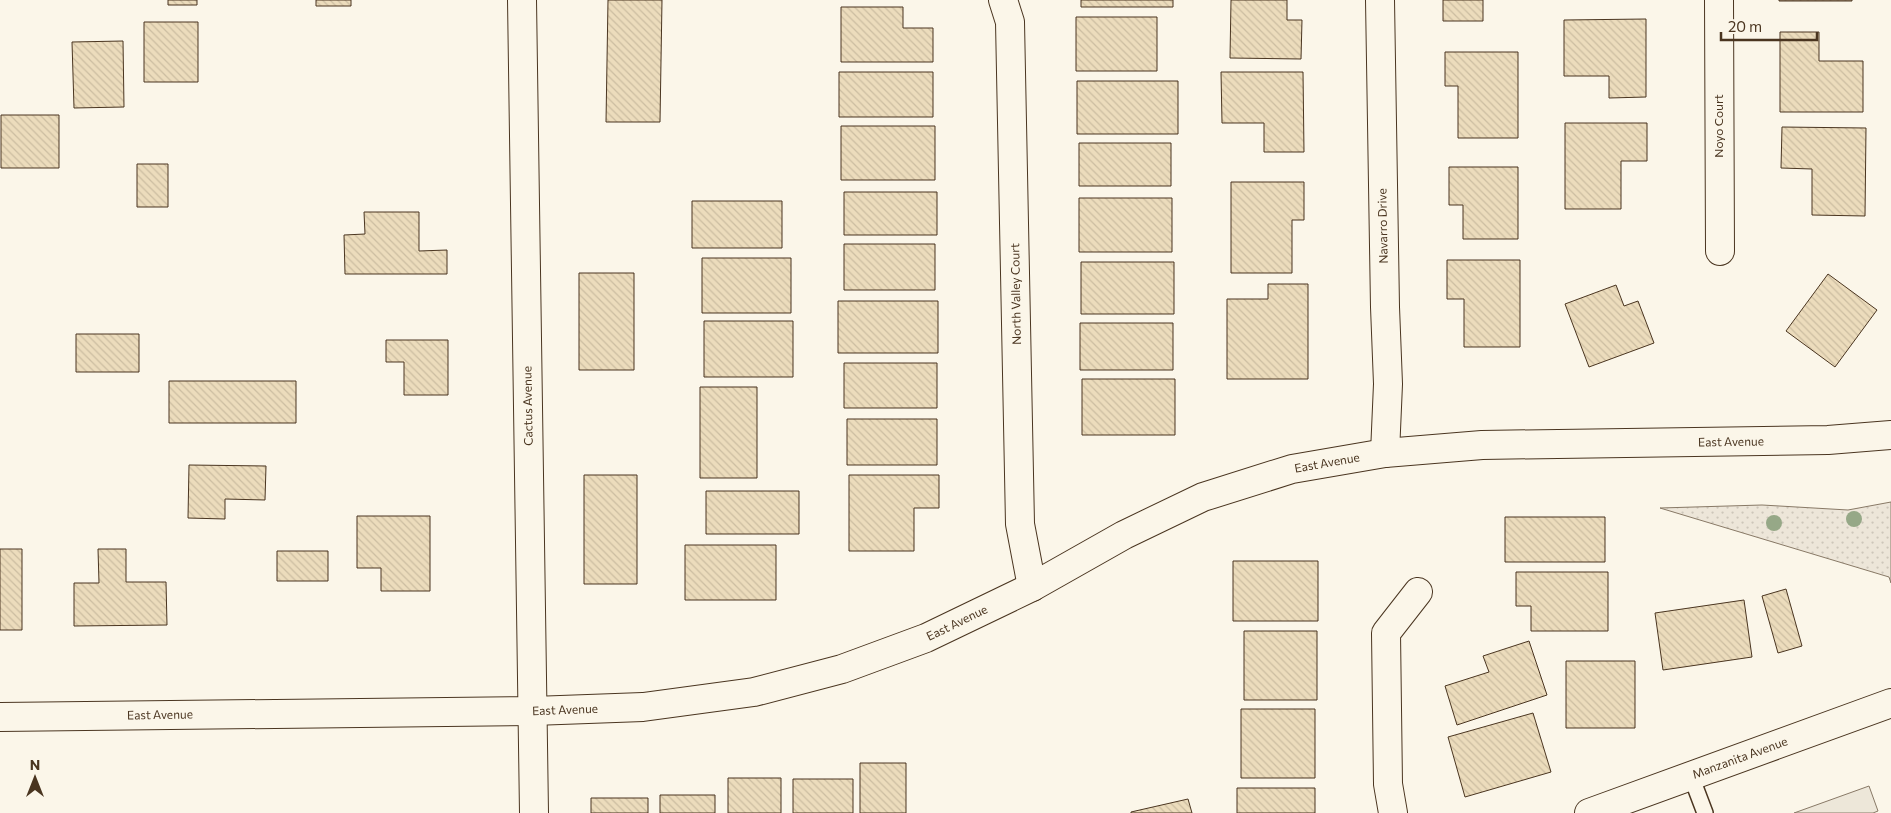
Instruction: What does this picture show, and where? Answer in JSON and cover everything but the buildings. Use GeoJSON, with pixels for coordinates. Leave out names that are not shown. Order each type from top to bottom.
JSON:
{"type":"FeatureCollection","features":[{"type":"Feature","properties":{"kind":"street","name":"Cactus Avenue"},"geometry":{"type":"LineString","coordinates":[[522,0],[534,813]]}},
{"type":"Feature","properties":{"kind":"street","name":"North Valley Court"},"geometry":{"type":"LineString","coordinates":[[1003,0],[1010,22],[1020,524],[1032,587]]}},
{"type":"Feature","properties":{"kind":"street","name":"Navarro Drive"},"geometry":{"type":"LineString","coordinates":[[1380,0],[1388,384],[1386,452]]}},
{"type":"Feature","properties":{"kind":"street","name":"Noyo Court"},"geometry":{"type":"LineString","coordinates":[[1719,0],[1720,251]]}},
{"type":"Feature","properties":{"kind":"street","name":"East Avenue"},"geometry":{"type":"LineString","coordinates":[[0,717],[533,711],[643,707],[763,689],[842,669],[926,638],[1032,587],[1124,535],[1204,497],[1292,468],[1386,452],[1482,445],[1828,440],[1891,435]]}},
{"type":"Feature","properties":{"kind":"street"},"geometry":{"type":"LineString","coordinates":[[1393,813],[1388,784],[1386,633],[1418,592]]}},
{"type":"Feature","properties":{"kind":"street","name":"Manzanita Avenue"},"geometry":{"type":"LineString","coordinates":[[1589,813],[1891,703]]}},
{"type":"Feature","properties":{"kind":"lane"},"geometry":{"type":"LineString","coordinates":[[1691,776],[1704,813]]}},
{"type":"Feature","properties":{"kind":"shaded area"},"geometry":{"type":"Polygon","coordinates":[[[1891,502],[1891,583],[1889,577],[1660,508],[1762,505],[1848,510],[1891,502]]]}},
{"type":"Feature","properties":{"kind":"shaded area"},"geometry":{"type":"Polygon","coordinates":[[[1869,786],[1878,811],[1873,813],[1794,813],[1869,786]]]}}]}
